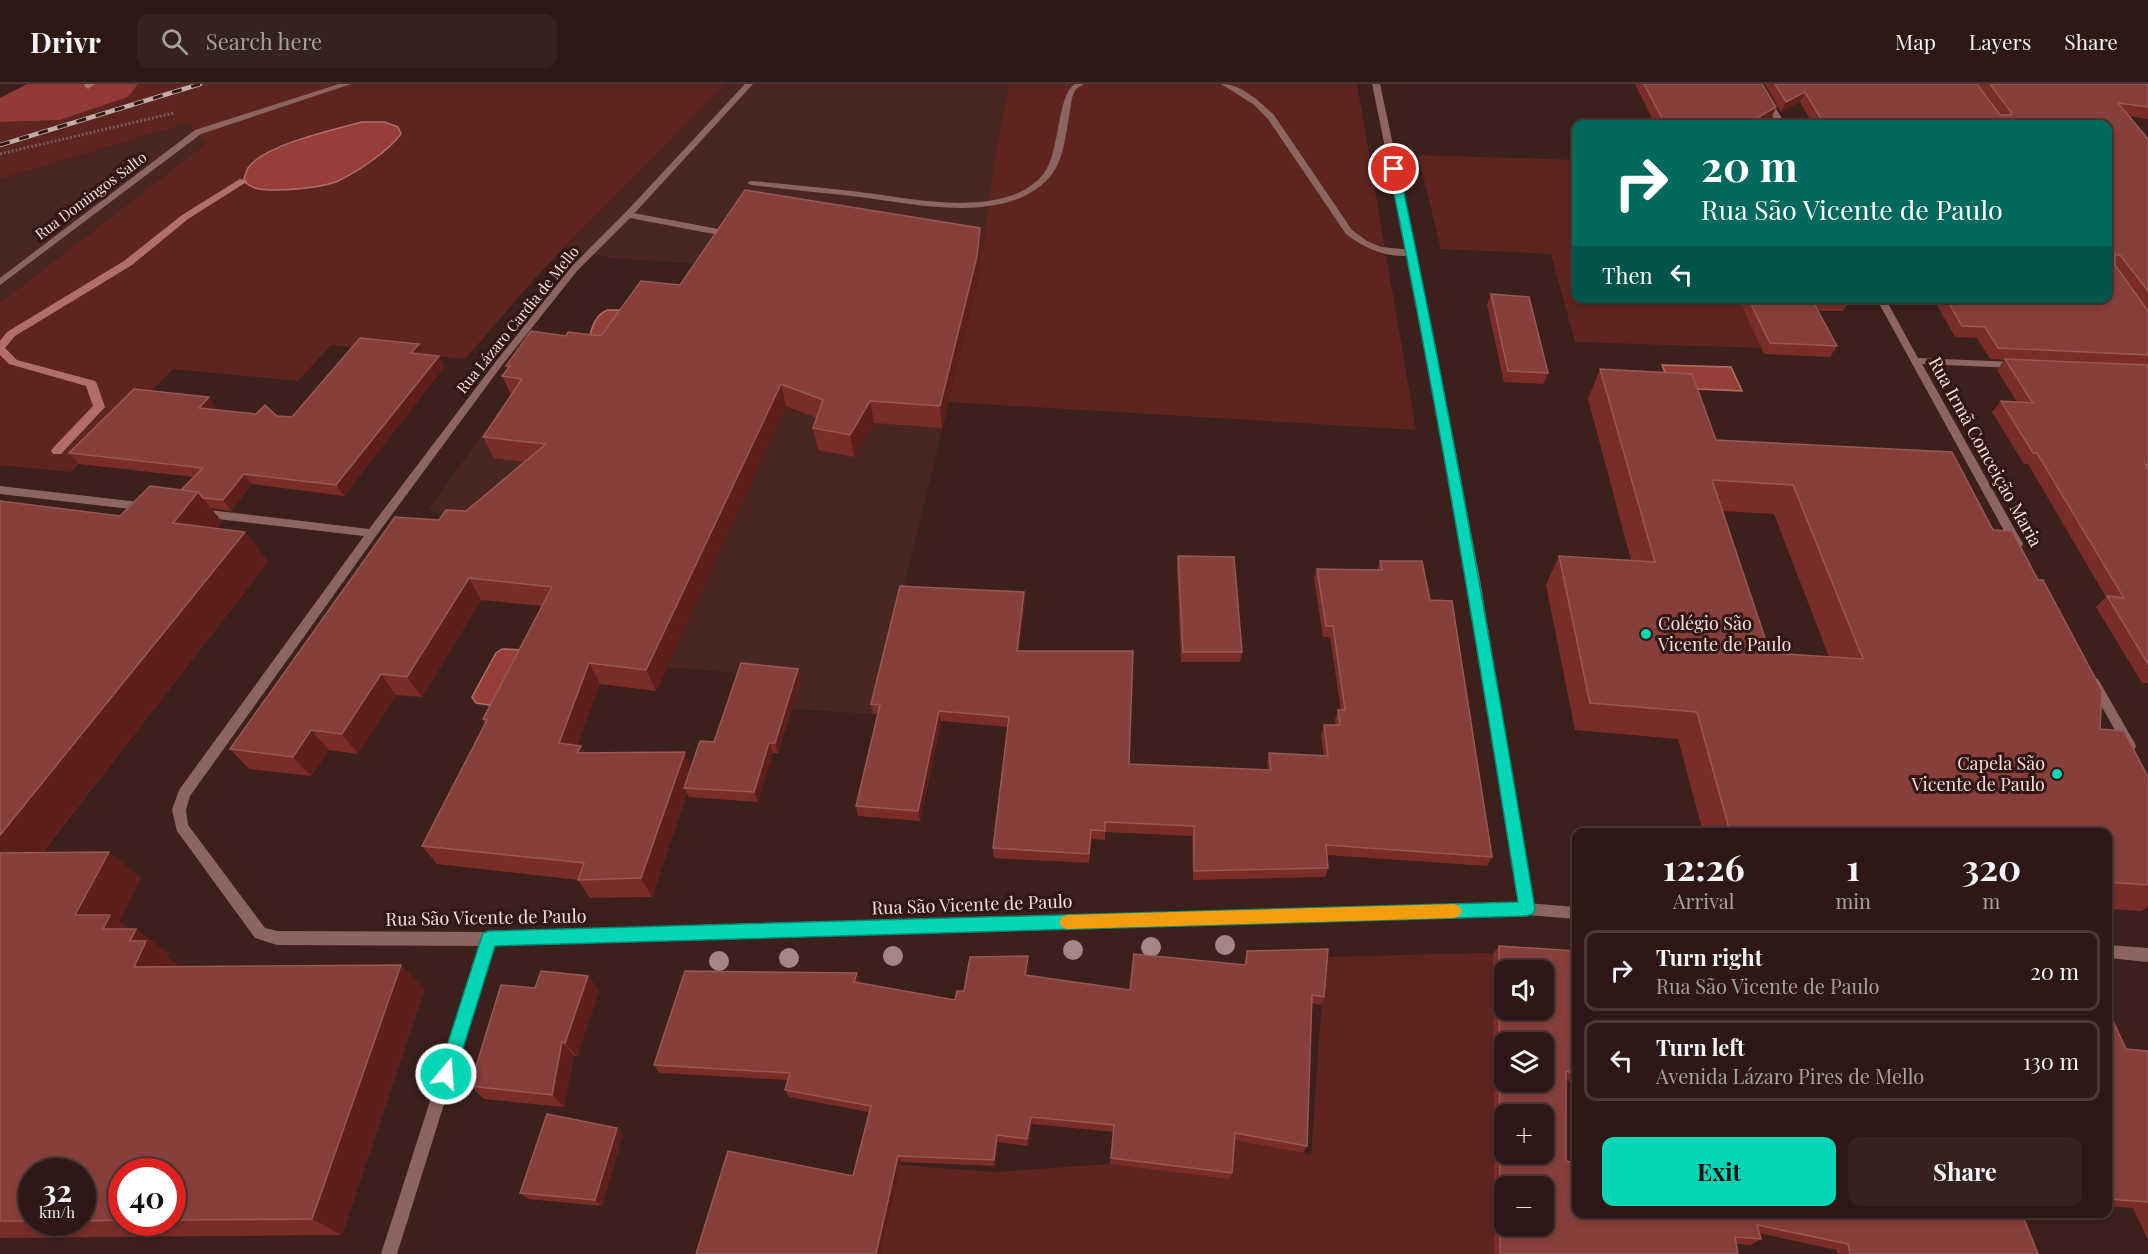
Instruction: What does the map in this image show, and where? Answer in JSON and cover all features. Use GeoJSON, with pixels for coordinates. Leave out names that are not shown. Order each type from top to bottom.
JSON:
{"type":"FeatureCollection","features":[{"type":"Feature","properties":{"kind":"street","name":"Rua Domingos Salto"},"geometry":{"type":"LineString","coordinates":[[0,282],[198,132],[346,84]]}},
{"type":"Feature","properties":{"kind":"street","name":"Rua Lázaro Cardia de Mello"},"geometry":{"type":"LineString","coordinates":[[372,533],[500,362],[574,269],[628,215],[749,84]]}},
{"type":"Feature","properties":{"kind":"street"},"geometry":{"type":"LineString","coordinates":[[751,183],[942,204],[994,202],[1012,197],[1031,190],[1045,178],[1053,166],[1068,99],[1073,88],[1080,84]]}},
{"type":"Feature","properties":{"kind":"street"},"geometry":{"type":"LineString","coordinates":[[1225,84],[1256,102],[1271,117],[1349,232],[1362,244],[1377,251],[1412,253]]}},
{"type":"Feature","properties":{"kind":"street"},"geometry":{"type":"LineString","coordinates":[[1376,84],[1430,342],[1474,579],[1527,909]]}},
{"type":"Feature","properties":{"kind":"street"},"geometry":{"type":"LineString","coordinates":[[1758,84],[1779,120]]}},
{"type":"Feature","properties":{"kind":"street"},"geometry":{"type":"LineString","coordinates":[[628,215],[729,234]]}},
{"type":"Feature","properties":{"kind":"street","name":"Rua Irmã Conceição Maria"},"geometry":{"type":"LineString","coordinates":[[1883,303],[2026,560]]}},
{"type":"Feature","properties":{"kind":"street"},"geometry":{"type":"LineString","coordinates":[[1916,361],[2032,366]]}},
{"type":"Feature","properties":{"kind":"street"},"geometry":{"type":"LineString","coordinates":[[0,490],[163,508]]}},
{"type":"Feature","properties":{"kind":"street"},"geometry":{"type":"LineString","coordinates":[[186,511],[372,533]]}},
{"type":"Feature","properties":{"kind":"street","name":"Rua São Vicente de Paulo"},"geometry":{"type":"LineString","coordinates":[[372,533],[184,794],[180,810],[182,827],[260,933],[277,939],[489,939],[1527,909],[1572,913]]}},
{"type":"Feature","properties":{"kind":"street"},"geometry":{"type":"LineString","coordinates":[[2090,674],[2136,757]]}},
{"type":"Feature","properties":{"kind":"street"},"geometry":{"type":"LineString","coordinates":[[389,1254],[489,939]]}},
{"type":"Feature","properties":{"kind":"street"},"geometry":{"type":"LineString","coordinates":[[2112,952],[2148,955]]}},
{"type":"Feature","properties":{"kind":"path"},"geometry":{"type":"LineString","coordinates":[[0,154],[176,112]]}},
{"type":"Feature","properties":{"kind":"shaded area"},"geometry":{"type":"Polygon","coordinates":[[[27,84],[138,84],[128,97],[60,120],[0,122],[0,98],[27,84]]]}},
{"type":"Feature","properties":{"kind":"shaded area"},"geometry":{"type":"Polygon","coordinates":[[[138,84],[725,84],[537,276],[465,359],[331,345],[298,381],[173,369],[71,472],[0,465],[0,303],[207,143],[188,123],[0,179],[0,122],[60,120],[128,97],[138,84]]]}},
{"type":"Feature","properties":{"kind":"shaded area"},"geometry":{"type":"Polygon","coordinates":[[[725,84],[1009,84],[994,161],[979,278],[873,714],[792,709],[800,679],[667,667],[703,586],[577,581],[429,509],[485,431],[642,449],[714,265],[612,258],[565,248],[725,84]]]}},
{"type":"Feature","properties":{"kind":"shaded area"},"geometry":{"type":"Polygon","coordinates":[[[1009,84],[1357,84],[1416,430],[949,402],[979,278],[994,161],[1009,84]]]}},
{"type":"Feature","properties":{"kind":"shaded area"},"geometry":{"type":"Polygon","coordinates":[[[362,122],[385,122],[398,127],[401,134],[372,161],[338,181],[309,188],[273,190],[255,188],[243,181],[248,168],[268,152],[301,139],[362,122]]]}},
{"type":"Feature","properties":{"kind":"shaded area"},"geometry":{"type":"Polygon","coordinates":[[[188,123],[207,143],[0,303],[0,179],[188,123]]]}},
{"type":"Feature","properties":{"kind":"shaded area"},"geometry":{"type":"Polygon","coordinates":[[[1418,155],[1572,160],[1572,303],[1740,303],[1762,348],[1575,342],[1551,254],[1441,249],[1418,155]]]}},
{"type":"Feature","properties":{"kind":"shaded area"},"geometry":{"type":"Polygon","coordinates":[[[608,310],[619,310],[605,341],[590,335],[598,317],[608,310]]]}},
{"type":"Feature","properties":{"kind":"shaded area"},"geometry":{"type":"Polygon","coordinates":[[[1662,365],[1731,367],[1742,391],[1671,388],[1662,365]]]}},
{"type":"Feature","properties":{"kind":"shaded area"},"geometry":{"type":"Polygon","coordinates":[[[502,649],[524,650],[495,706],[476,703],[472,697],[496,653],[502,649]]]}},
{"type":"Feature","properties":{"kind":"shaded area"},"geometry":{"type":"Polygon","coordinates":[[[1493,954],[1494,1254],[880,1254],[900,1165],[995,1172],[1110,1164],[1177,1172],[1233,1139],[1311,1155],[1325,957],[1493,954]]]}},
{"type":"Feature","properties":{"kind":"building"},"geometry":{"type":"Polygon","coordinates":[[[1644,84],[1762,84],[1776,107],[1756,120],[1663,120],[1644,84]]]}},
{"type":"Feature","properties":{"kind":"building"},"geometry":{"type":"Polygon","coordinates":[[[1775,84],[1977,84],[2000,115],[2011,115],[1990,84],[2148,84],[2148,107],[2118,103],[2148,139],[2148,291],[2121,256],[2115,254],[2115,265],[2148,311],[2148,355],[1998,348],[1985,327],[1962,326],[1949,303],[2112,303],[2112,120],[1822,120],[1805,92],[1786,102],[1775,84]]]}},
{"type":"Feature","properties":{"kind":"building"},"geometry":{"type":"Polygon","coordinates":[[[745,190],[980,228],[977,256],[940,406],[870,401],[850,435],[813,428],[823,400],[781,384],[646,670],[589,663],[559,743],[581,746],[577,753],[685,752],[641,878],[578,880],[584,863],[422,846],[487,720],[483,719],[552,587],[469,578],[407,677],[381,674],[342,734],[311,730],[293,757],[230,749],[395,517],[439,520],[446,510],[466,511],[546,444],[483,437],[522,379],[502,376],[510,366],[506,366],[531,331],[566,336],[568,332],[601,336],[641,281],[680,285],[745,190]]]}},
{"type":"Feature","properties":{"kind":"building"},"geometry":{"type":"Polygon","coordinates":[[[1491,294],[1529,297],[1548,373],[1508,371],[1491,294]]]}},
{"type":"Feature","properties":{"kind":"building"},"geometry":{"type":"Polygon","coordinates":[[[1750,303],[1814,303],[1837,346],[1770,343],[1750,303]]]}},
{"type":"Feature","properties":{"kind":"building"},"geometry":{"type":"Polygon","coordinates":[[[360,338],[419,344],[411,353],[439,356],[336,485],[244,474],[223,500],[203,498],[198,492],[181,490],[203,468],[69,453],[134,389],[209,397],[199,408],[256,414],[265,405],[277,416],[292,417],[360,338]]]}},
{"type":"Feature","properties":{"kind":"building"},"geometry":{"type":"Polygon","coordinates":[[[2005,359],[2148,365],[2148,465],[2145,464],[2148,469],[2148,664],[2107,596],[2124,598],[2037,453],[2033,453],[2001,401],[2033,403],[2005,359]]]}},
{"type":"Feature","properties":{"kind":"building"},"geometry":{"type":"Polygon","coordinates":[[[1600,369],[1692,374],[1716,440],[1952,452],[1993,530],[2012,531],[2038,580],[2043,580],[2102,691],[2100,729],[2124,731],[2148,777],[2148,885],[2112,882],[2112,828],[1729,828],[1697,712],[1590,703],[1559,556],[1655,562],[1600,369]],[[1712,480],[1770,653],[1863,659],[1793,485],[1712,480]]]}},
{"type":"Feature","properties":{"kind":"building"},"geometry":{"type":"Polygon","coordinates":[[[150,486],[198,492],[173,523],[245,532],[0,835],[0,501],[120,516],[150,486]]]}},
{"type":"Feature","properties":{"kind":"building"},"geometry":{"type":"Polygon","coordinates":[[[1178,556],[1234,557],[1242,652],[1183,652],[1178,556]]]}},
{"type":"Feature","properties":{"kind":"building"},"geometry":{"type":"Polygon","coordinates":[[[1380,561],[1422,561],[1430,600],[1452,601],[1492,857],[1326,845],[1328,868],[1194,871],[1194,826],[1105,822],[1105,831],[1091,830],[1089,854],[993,848],[1009,717],[939,711],[918,811],[856,806],[880,705],[871,704],[900,586],[1024,592],[1017,651],[1133,651],[1129,764],[1271,770],[1269,753],[1328,756],[1324,725],[1340,725],[1338,710],[1345,710],[1333,626],[1326,626],[1317,569],[1382,570],[1380,561]]]}},
{"type":"Feature","properties":{"kind":"building"},"geometry":{"type":"Polygon","coordinates":[[[741,663],[798,669],[775,743],[769,743],[754,792],[684,788],[700,741],[714,742],[741,663]]]}},
{"type":"Feature","properties":{"kind":"building"},"geometry":{"type":"Polygon","coordinates":[[[109,852],[75,915],[110,915],[103,929],[136,929],[130,941],[146,941],[134,967],[401,965],[312,1219],[186,1220],[186,1158],[108,1158],[108,1220],[96,1221],[96,1158],[18,1158],[18,1221],[0,1221],[0,853],[109,852]]]}},
{"type":"Feature","properties":{"kind":"building"},"geometry":{"type":"Polygon","coordinates":[[[1499,946],[1572,951],[1572,1073],[1566,1071],[1566,1161],[1572,1162],[1572,1218],[2024,1218],[2038,1254],[1850,1254],[1848,1244],[1757,1225],[1761,1239],[1735,1237],[1738,1254],[1500,1254],[1500,1236],[1554,1236],[1554,1176],[1500,1176],[1500,1164],[1554,1164],[1554,1104],[1500,1104],[1499,1092],[1554,1092],[1554,1032],[1499,1032],[1499,1020],[1554,1020],[1554,960],[1499,960],[1499,946]]]}},
{"type":"Feature","properties":{"kind":"building"},"geometry":{"type":"Polygon","coordinates":[[[1328,949],[1324,997],[1312,995],[1307,1146],[1235,1133],[1232,1173],[1111,1158],[1114,1125],[1031,1117],[1027,1139],[997,1135],[994,1160],[898,1156],[876,1254],[696,1254],[728,1151],[853,1176],[871,1106],[785,1090],[790,1073],[654,1065],[685,971],[857,973],[854,982],[955,1000],[957,991],[964,991],[970,957],[1028,956],[1025,975],[1130,990],[1134,954],[1246,965],[1247,951],[1328,949]]]}},
{"type":"Feature","properties":{"kind":"building"},"geometry":{"type":"Polygon","coordinates":[[[541,971],[588,976],[565,1043],[562,1042],[552,1095],[470,1086],[501,985],[535,988],[541,971]]]}},
{"type":"Feature","properties":{"kind":"building"},"geometry":{"type":"Polygon","coordinates":[[[2112,1019],[2126,1049],[2148,1051],[2148,1202],[2112,1199],[2112,1019]]]}},
{"type":"Feature","properties":{"kind":"building"},"geometry":{"type":"Polygon","coordinates":[[[547,1114],[617,1128],[595,1200],[520,1193],[547,1114]]]}},
{"type":"Feature","properties":{"kind":"waterway"},"geometry":{"type":"LineString","coordinates":[[0,348],[11,334],[128,263],[185,217],[243,181]]}},
{"type":"Feature","properties":{"kind":"waterway"},"geometry":{"type":"LineString","coordinates":[[0,349],[13,362],[91,384],[99,407],[57,451]]}},
{"type":"Feature","properties":{"kind":"railway"},"geometry":{"type":"LineString","coordinates":[[0,145],[200,84]]}},
{"type":"Feature","properties":{"kind":"slow traffic"},"geometry":{"type":"LineString","coordinates":[[1067,922],[1454,911]]}},
{"type":"Feature","properties":{"kind":"place","name":"Colégio São Vicente de Paulo"},"geometry":{"type":"Point","coordinates":[1646,634]}},
{"type":"Feature","properties":{"kind":"place","name":"Capela São Vicente de Paulo"},"geometry":{"type":"Point","coordinates":[2057,774]}},
{"type":"Feature","properties":{"kind":"route"},"geometry":{"type":"LineString","coordinates":[[446,1074],[489,939],[1527,909],[1474,579],[1430,342],[1394,169]]}}]}
